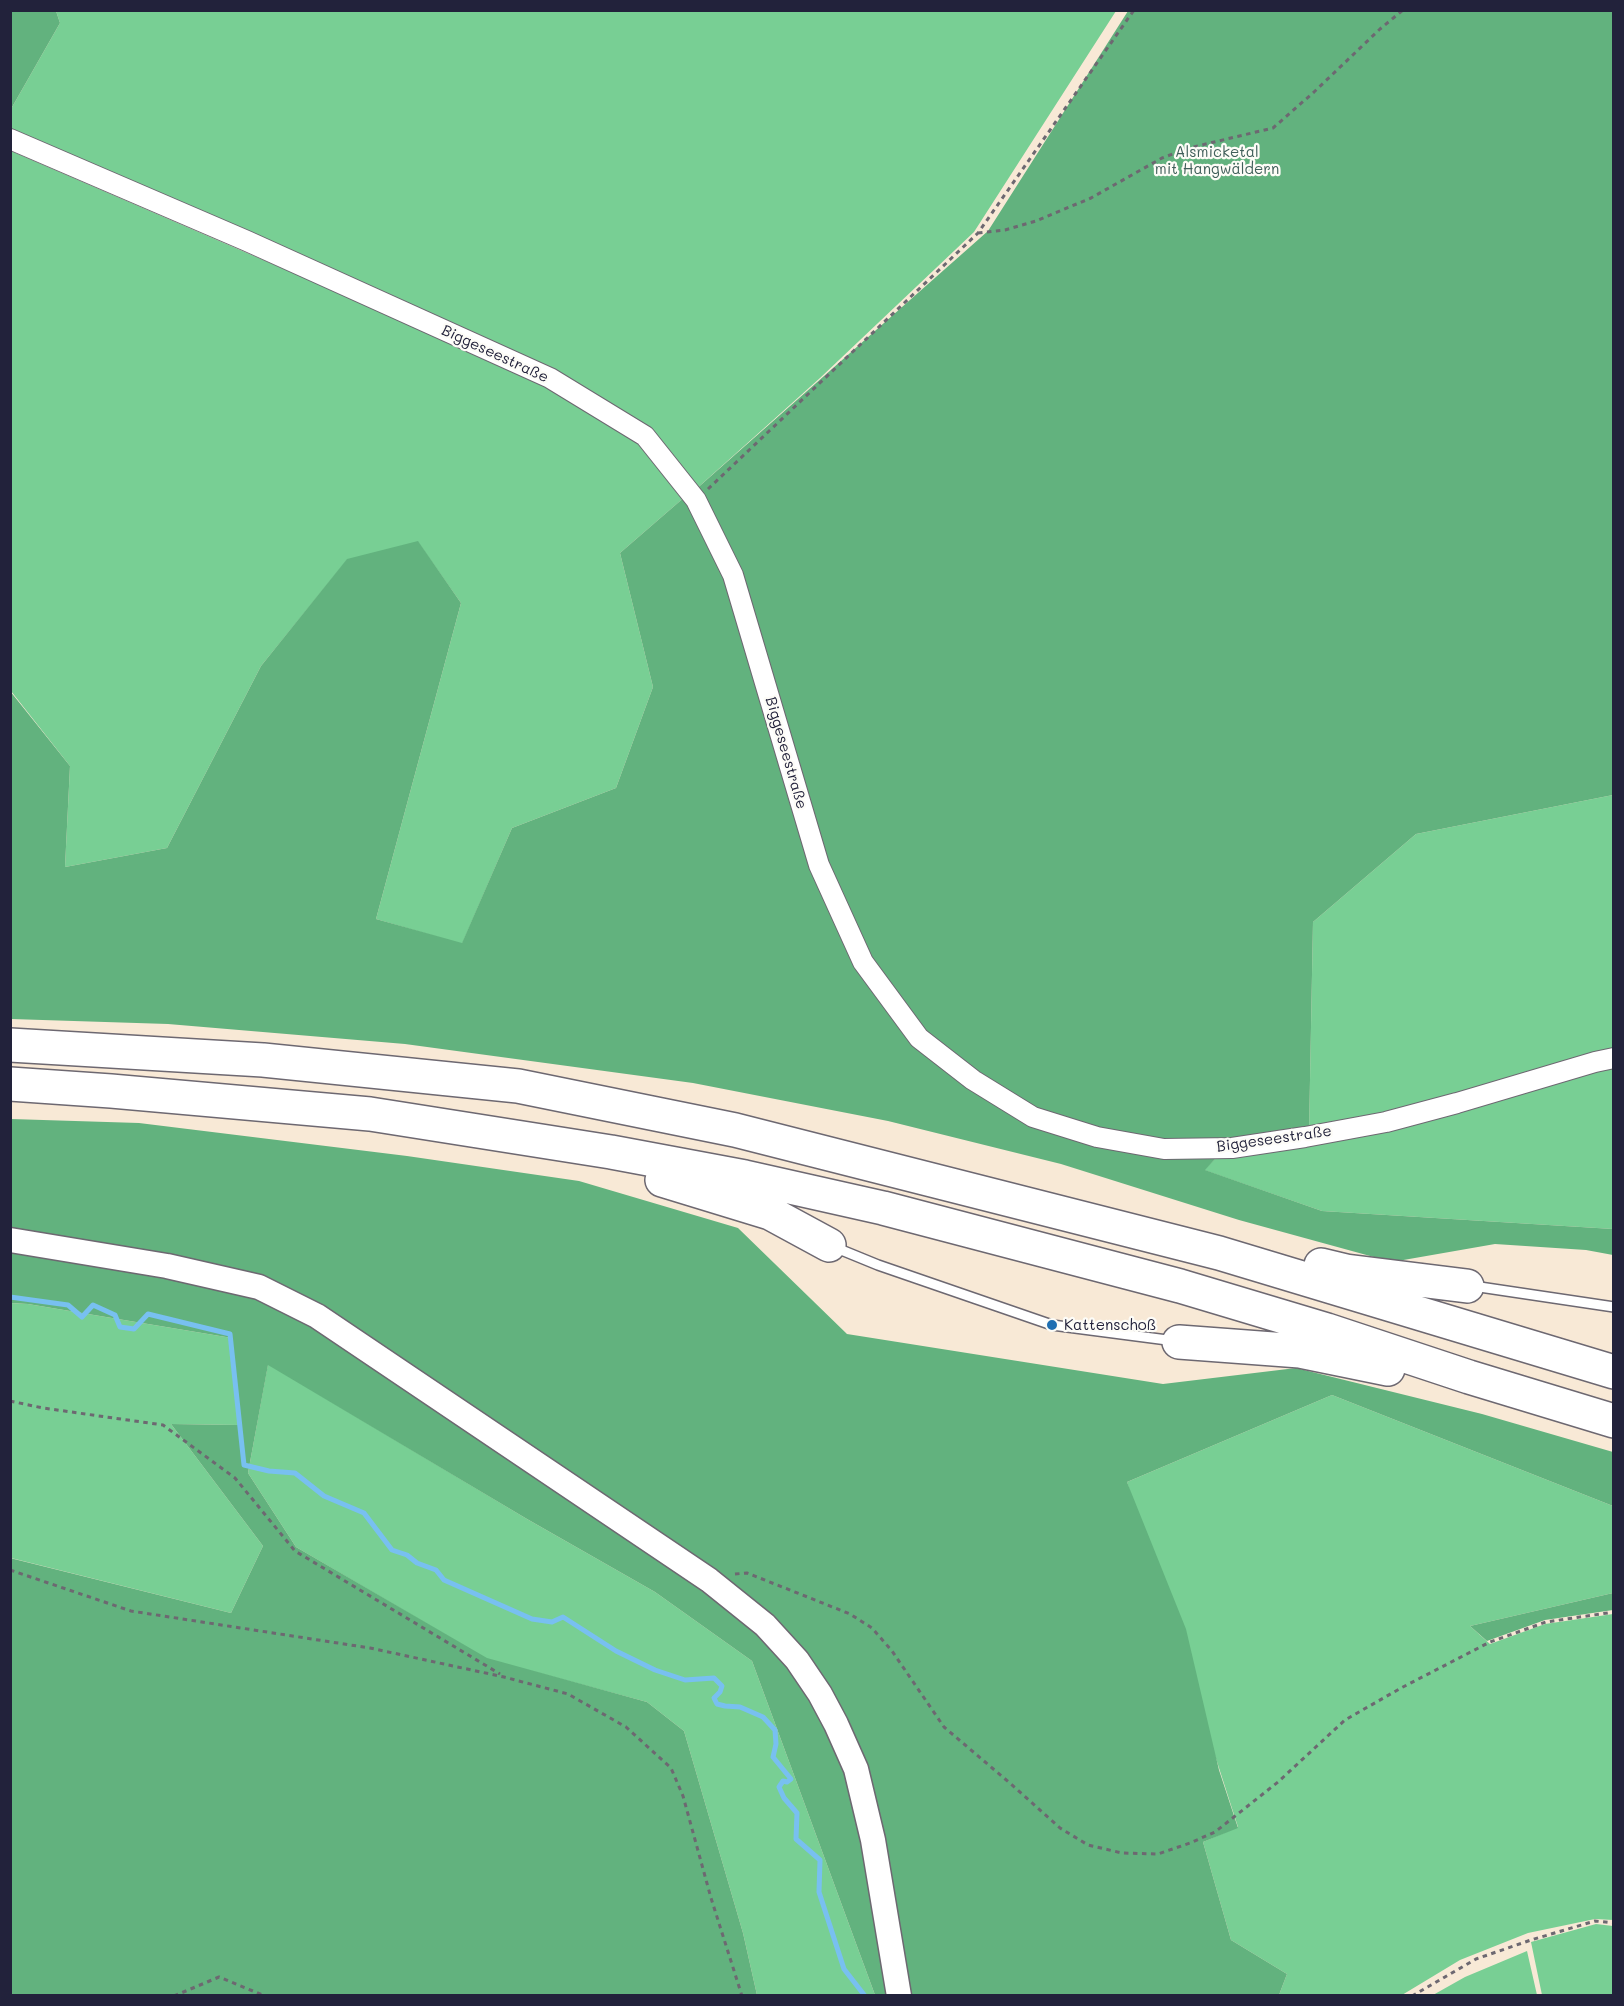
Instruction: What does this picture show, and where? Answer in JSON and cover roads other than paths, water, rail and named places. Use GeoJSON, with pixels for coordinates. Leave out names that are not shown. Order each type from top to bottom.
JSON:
{"type":"FeatureCollection","features":[{"type":"Feature","properties":{"kind":"highway"},"geometry":{"type":"LineString","coordinates":[[10,1045],[262,1060],[518,1086],[735,1130],[1219,1253],[1614,1372]]}},
{"type":"Feature","properties":{"kind":"highway"},"geometry":{"type":"LineString","coordinates":[[10,1084],[370,1114],[611,1152],[791,1187],[1022,1243],[1180,1286],[1315,1326],[1469,1377],[1614,1421]]}},
{"type":"Feature","properties":{"kind":"highway"},"geometry":{"type":"LineString","coordinates":[[611,1152],[649,1175],[770,1213],[829,1245]]}},
{"type":"Feature","properties":{"kind":"highway"},"geometry":{"type":"LineString","coordinates":[[1219,1253],[1288,1256],[1346,1271],[1467,1286]]}},
{"type":"Feature","properties":{"kind":"highway"},"geometry":{"type":"LineString","coordinates":[[1179,1342],[1300,1351],[1438,1379],[1469,1377]]}},
{"type":"Feature","properties":{"kind":"street","name":"Biggeseestraße"},"geometry":{"type":"LineString","coordinates":[[10,139],[247,241],[550,378],[645,436],[696,500],[733,575],[819,864],[863,962],[919,1038],[973,1080],[1033,1117],[1097,1137],[1164,1149],[1232,1148],[1386,1122],[1614,1058]]}},
{"type":"Feature","properties":{"kind":"street"},"geometry":{"type":"LineString","coordinates":[[10,1240],[167,1266],[259,1287],[317,1316],[709,1581],[765,1625],[797,1660],[820,1694],[856,1768],[866,1807],[899,1995]]}},
{"type":"Feature","properties":{"kind":"lane"},"geometry":{"type":"LineString","coordinates":[[829,1245],[878,1265],[1052,1324],[1179,1342]]}},
{"type":"Feature","properties":{"kind":"lane"},"geometry":{"type":"LineString","coordinates":[[1467,1286],[1614,1307]]}},
{"type":"Feature","properties":{"kind":"waterway"},"geometry":{"type":"LineString","coordinates":[[10,1297],[68,1305],[82,1317],[93,1305],[115,1315],[120,1327],[134,1329],[148,1314],[230,1334],[244,1465],[269,1471],[295,1473],[324,1496],[364,1513],[392,1550],[436,1570],[444,1580],[532,1619],[552,1622],[563,1617],[616,1651],[655,1670],[685,1680],[714,1678],[722,1686],[714,1698],[717,1704],[740,1707],[763,1717],[775,1730],[776,1744],[773,1757],[791,1779],[787,1782],[783,1781],[779,1787],[784,1798],[797,1813],[796,1839],[820,1860],[819,1892],[844,1969],[865,1996]]}},
{"type":"Feature","properties":{"kind":"place","name":"Kattenschoß"},"geometry":{"type":"Point","coordinates":[1052,1325]}},
{"type":"Feature","properties":{"kind":"park label","name":"Alsmicketal mit Hangwäldern"},"geometry":{"type":"Point","coordinates":[1217,160]}}]}
